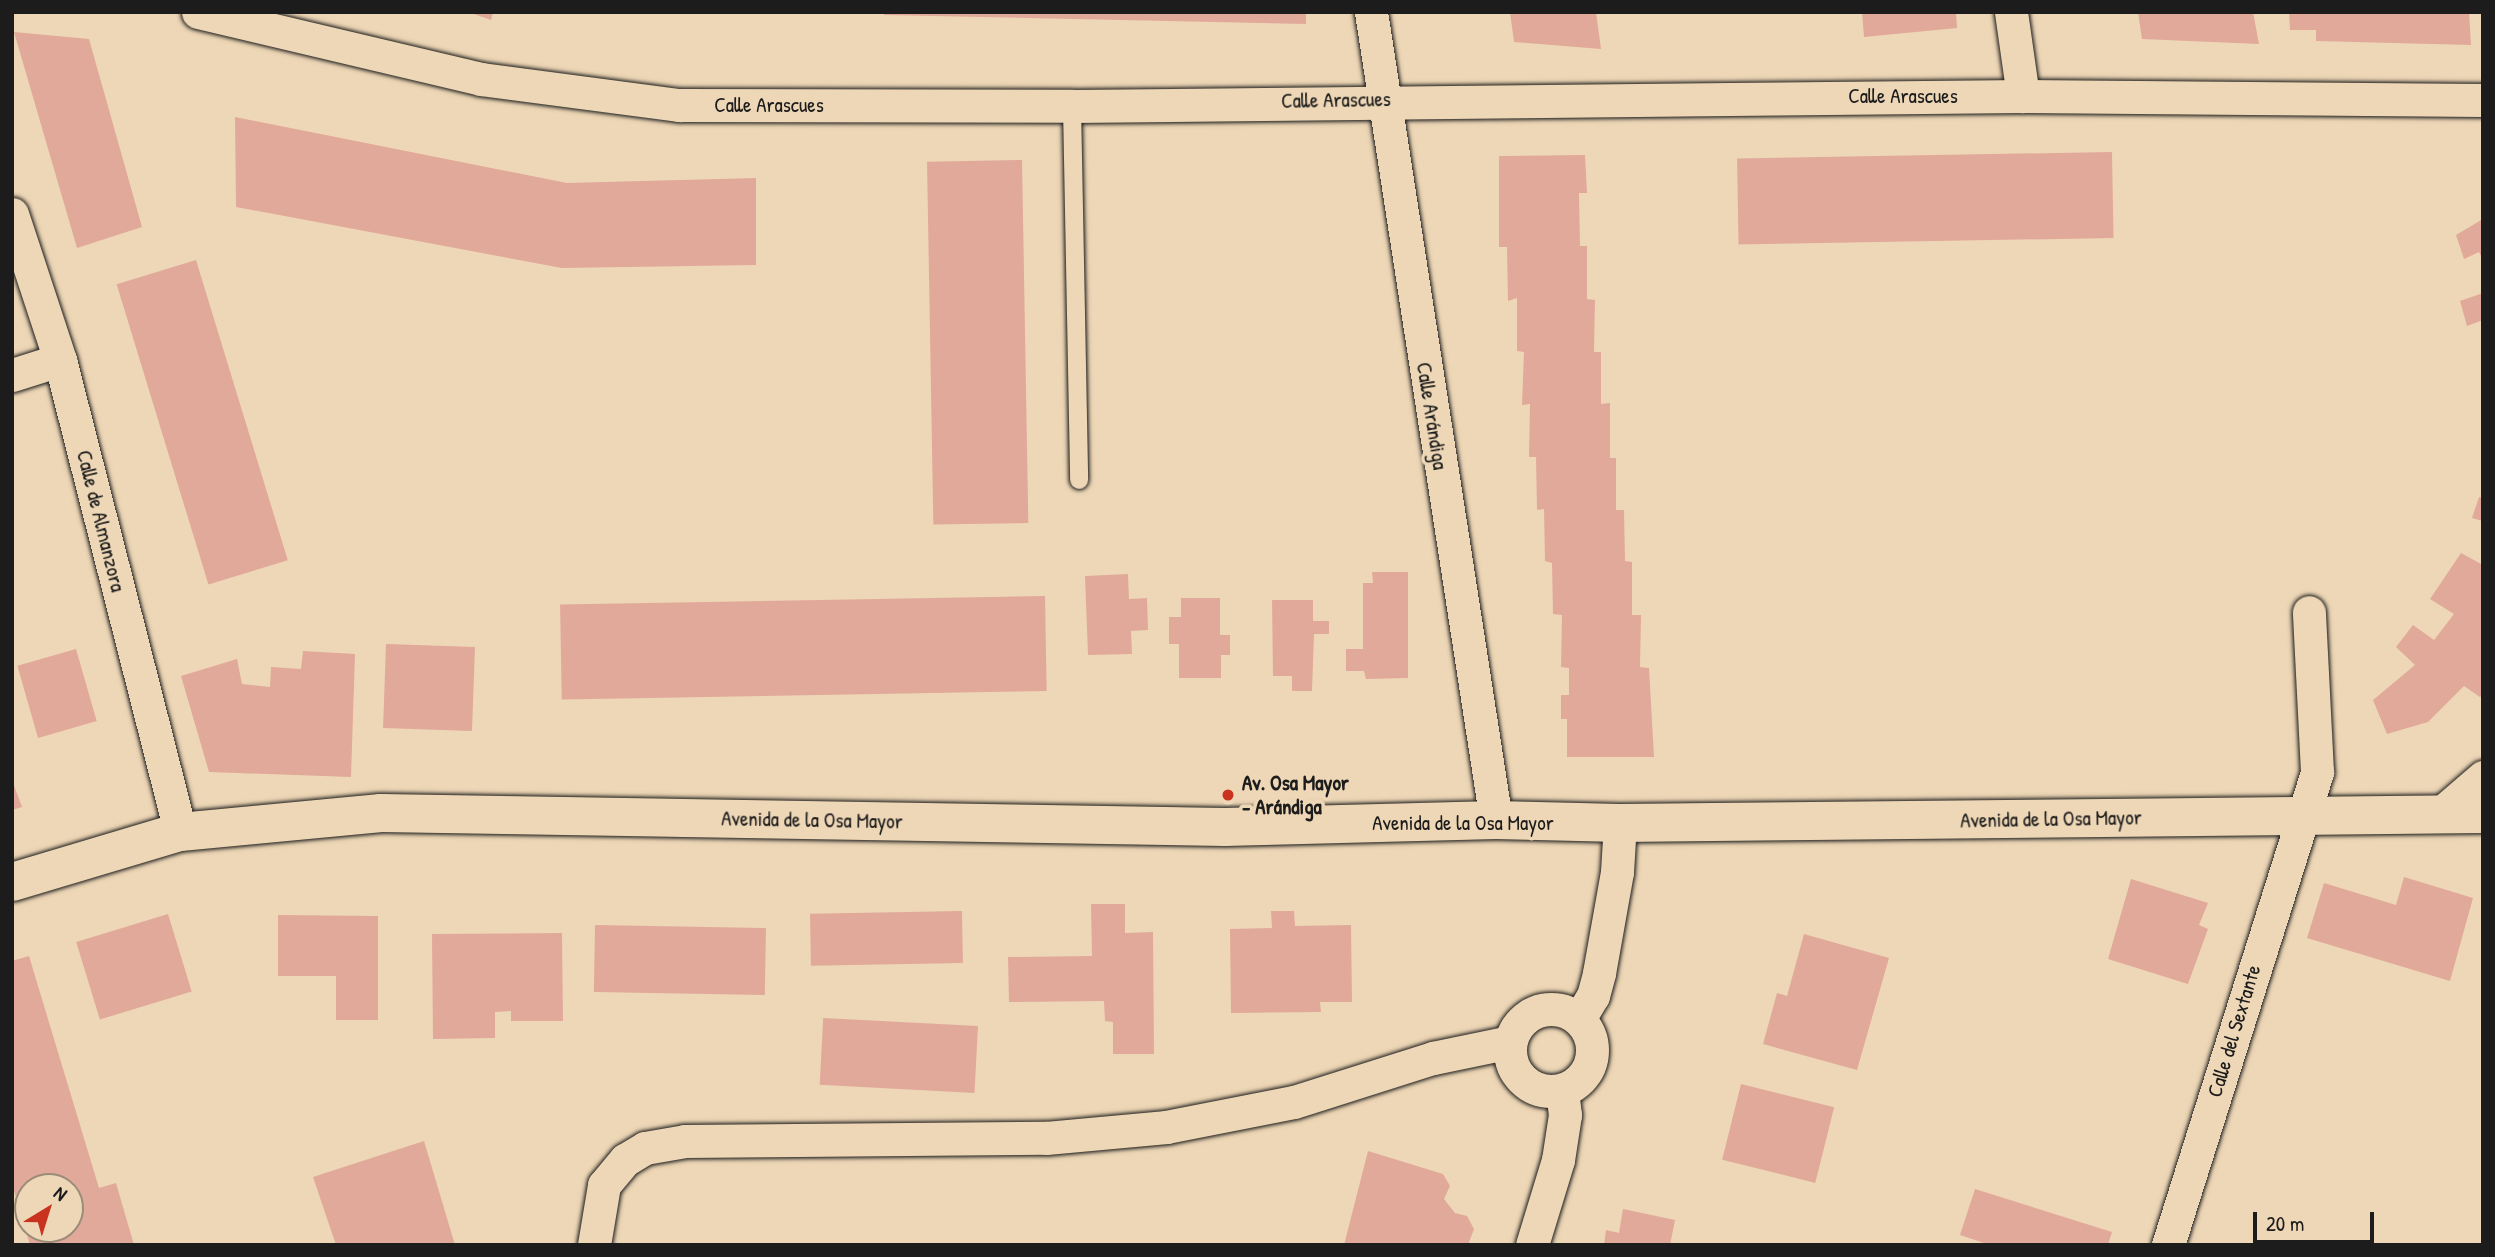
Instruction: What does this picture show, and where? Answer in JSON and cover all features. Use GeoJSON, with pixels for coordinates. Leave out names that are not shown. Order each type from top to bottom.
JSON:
{"type":"FeatureCollection","features":[{"type":"Feature","properties":{"kind":"main road","name":"Avenida de la Osa Mayor"},"geometry":{"type":"LineString","coordinates":[[12,882],[180,832],[380,813],[1225,827],[1496,820],[1619,823],[2483,814]]}},
{"type":"Feature","properties":{"kind":"street","name":"Calle Arascues"},"geometry":{"type":"LineString","coordinates":[[198,12],[481,79],[679,105],[1072,106],[1382,99],[2023,96],[2483,100]]}},
{"type":"Feature","properties":{"kind":"street","name":"Calle Arándiga"},"geometry":{"type":"LineString","coordinates":[[1371,12],[1382,99],[1496,820]]}},
{"type":"Feature","properties":{"kind":"street"},"geometry":{"type":"LineString","coordinates":[[2011,12],[2023,96]]}},
{"type":"Feature","properties":{"kind":"street","name":"Calle de Almanzora"},"geometry":{"type":"LineString","coordinates":[[12,214],[60,360],[180,832]]}},
{"type":"Feature","properties":{"kind":"street"},"geometry":{"type":"LineString","coordinates":[[12,375],[60,360]]}},
{"type":"Feature","properties":{"kind":"street","name":"Calle del Sextante"},"geometry":{"type":"LineString","coordinates":[[2168,1245],[2300,817],[2317,772],[2309,612]]}},
{"type":"Feature","properties":{"kind":"street"},"geometry":{"type":"LineString","coordinates":[[2440,814],[2483,777]]}},
{"type":"Feature","properties":{"kind":"street"},"geometry":{"type":"LineString","coordinates":[[1579,1019],[1594,996],[1600,973],[1617,872],[1619,823]]}},
{"type":"Feature","properties":{"kind":"street"},"geometry":{"type":"LineString","coordinates":[[1538,1011],[1566,1012],[1579,1019],[1587,1028],[1593,1054],[1584,1077],[1562,1090],[1535,1089],[1523,1080],[1512,1063],[1510,1042],[1516,1028],[1538,1011]]}},
{"type":"Feature","properties":{"kind":"street"},"geometry":{"type":"LineString","coordinates":[[594,1245],[597,1210],[604,1185],[625,1160],[645,1147],[685,1141],[1046,1138],[1166,1127],[1294,1102],[1433,1058],[1510,1042]]}},
{"type":"Feature","properties":{"kind":"street"},"geometry":{"type":"LineString","coordinates":[[1532,1245],[1558,1160],[1565,1115],[1562,1090]]}},
{"type":"Feature","properties":{"kind":"lane"},"geometry":{"type":"LineString","coordinates":[[1072,106],[1079,480]]}},
{"type":"Feature","properties":{"kind":"building"},"geometry":{"type":"Polygon","coordinates":[[[468,12],[493,12],[491,20],[468,12]]]}},
{"type":"Feature","properties":{"kind":"building"},"geometry":{"type":"Polygon","coordinates":[[[884,12],[1306,12],[1306,24],[884,15],[884,12]]]}},
{"type":"Feature","properties":{"kind":"building"},"geometry":{"type":"Polygon","coordinates":[[[1510,12],[1596,12],[1601,49],[1514,42],[1510,12]]]}},
{"type":"Feature","properties":{"kind":"building"},"geometry":{"type":"Polygon","coordinates":[[[1862,12],[1956,12],[1957,28],[1864,37],[1862,12]]]}},
{"type":"Feature","properties":{"kind":"building"},"geometry":{"type":"Polygon","coordinates":[[[2138,12],[2253,12],[2259,44],[2142,39],[2138,12]]]}},
{"type":"Feature","properties":{"kind":"building"},"geometry":{"type":"Polygon","coordinates":[[[2289,12],[2469,12],[2471,45],[2316,41],[2316,30],[2290,30],[2289,12]]]}},
{"type":"Feature","properties":{"kind":"building"},"geometry":{"type":"Polygon","coordinates":[[[14,32],[89,39],[142,227],[77,248],[14,32]]]}},
{"type":"Feature","properties":{"kind":"building"},"geometry":{"type":"Polygon","coordinates":[[[235,117],[567,183],[756,178],[756,265],[562,268],[236,207],[235,117]]]}},
{"type":"Feature","properties":{"kind":"building"},"geometry":{"type":"Polygon","coordinates":[[[2112,152],[2114,238],[1739,245],[1737,159],[2112,152]]]}},
{"type":"Feature","properties":{"kind":"building"},"geometry":{"type":"Polygon","coordinates":[[[1585,155],[1587,193],[1579,193],[1580,246],[1587,246],[1587,299],[1595,300],[1594,352],[1601,352],[1601,404],[1610,403],[1610,458],[1616,458],[1616,510],[1624,510],[1625,561],[1632,562],[1632,615],[1641,615],[1640,667],[1649,668],[1654,757],[1567,757],[1567,719],[1561,719],[1561,695],[1569,695],[1569,668],[1561,667],[1562,615],[1553,614],[1552,563],[1545,561],[1544,509],[1537,510],[1536,457],[1529,457],[1530,404],[1522,405],[1524,352],[1517,351],[1517,298],[1508,301],[1507,247],[1499,247],[1499,156],[1585,155]]]}},
{"type":"Feature","properties":{"kind":"building"},"geometry":{"type":"Polygon","coordinates":[[[1022,160],[1028,523],[933,525],[927,162],[1022,160]]]}},
{"type":"Feature","properties":{"kind":"building"},"geometry":{"type":"Polygon","coordinates":[[[2483,219],[2483,260],[2479,252],[2464,259],[2456,235],[2483,219]]]}},
{"type":"Feature","properties":{"kind":"building"},"geometry":{"type":"Polygon","coordinates":[[[196,260],[288,560],[208,585],[117,284],[196,260]]]}},
{"type":"Feature","properties":{"kind":"building"},"geometry":{"type":"Polygon","coordinates":[[[2483,293],[2483,320],[2467,326],[2460,301],[2483,293]]]}},
{"type":"Feature","properties":{"kind":"building"},"geometry":{"type":"Polygon","coordinates":[[[2479,497],[2483,498],[2483,521],[2472,518],[2479,497]]]}},
{"type":"Feature","properties":{"kind":"building"},"geometry":{"type":"Polygon","coordinates":[[[2461,553],[2483,565],[2483,694],[2480,697],[2464,686],[2428,722],[2387,734],[2373,700],[2415,665],[2396,647],[2413,625],[2434,640],[2454,614],[2430,599],[2461,553]]]}},
{"type":"Feature","properties":{"kind":"building"},"geometry":{"type":"Polygon","coordinates":[[[1372,572],[1408,572],[1408,678],[1366,679],[1364,671],[1346,671],[1346,649],[1363,649],[1363,583],[1373,583],[1372,572]]]}},
{"type":"Feature","properties":{"kind":"building"},"geometry":{"type":"Polygon","coordinates":[[[1128,574],[1129,599],[1147,598],[1148,630],[1131,631],[1132,654],[1088,655],[1085,576],[1128,574]]]}},
{"type":"Feature","properties":{"kind":"building"},"geometry":{"type":"Polygon","coordinates":[[[1045,596],[1047,691],[562,699],[560,604],[1045,596]]]}},
{"type":"Feature","properties":{"kind":"building"},"geometry":{"type":"Polygon","coordinates":[[[1181,598],[1220,598],[1220,635],[1230,635],[1230,655],[1221,655],[1221,678],[1179,678],[1179,644],[1169,644],[1169,617],[1181,617],[1181,598]]]}},
{"type":"Feature","properties":{"kind":"building"},"geometry":{"type":"Polygon","coordinates":[[[1272,600],[1313,600],[1313,621],[1329,621],[1329,634],[1314,634],[1312,691],[1292,691],[1292,676],[1273,676],[1272,600]]]}},
{"type":"Feature","properties":{"kind":"building"},"geometry":{"type":"Polygon","coordinates":[[[386,644],[475,647],[472,731],[383,728],[386,644]]]}},
{"type":"Feature","properties":{"kind":"building"},"geometry":{"type":"Polygon","coordinates":[[[76,649],[97,721],[38,738],[17,666],[76,649]]]}},
{"type":"Feature","properties":{"kind":"building"},"geometry":{"type":"Polygon","coordinates":[[[303,651],[355,654],[351,777],[209,772],[181,676],[237,659],[242,684],[270,687],[271,667],[301,669],[303,651]]]}},
{"type":"Feature","properties":{"kind":"building"},"geometry":{"type":"Polygon","coordinates":[[[12,780],[22,807],[12,810],[12,780]]]}},
{"type":"Feature","properties":{"kind":"building"},"geometry":{"type":"Polygon","coordinates":[[[2404,877],[2473,898],[2450,981],[2307,938],[2324,883],[2396,905],[2404,877]]]}},
{"type":"Feature","properties":{"kind":"building"},"geometry":{"type":"Polygon","coordinates":[[[2131,879],[2208,903],[2199,925],[2208,929],[2188,984],[2108,959],[2131,879]]]}},
{"type":"Feature","properties":{"kind":"building"},"geometry":{"type":"Polygon","coordinates":[[[1091,904],[1125,904],[1125,933],[1153,932],[1154,1054],[1113,1054],[1113,1022],[1105,1021],[1104,1001],[1009,1002],[1008,957],[1092,956],[1091,904]]]}},
{"type":"Feature","properties":{"kind":"building"},"geometry":{"type":"Polygon","coordinates":[[[962,911],[963,963],[811,966],[810,914],[962,911]]]}},
{"type":"Feature","properties":{"kind":"building"},"geometry":{"type":"Polygon","coordinates":[[[1271,911],[1294,911],[1295,926],[1351,925],[1352,1002],[1320,1002],[1321,1012],[1231,1013],[1230,929],[1272,928],[1271,911]]]}},
{"type":"Feature","properties":{"kind":"building"},"geometry":{"type":"Polygon","coordinates":[[[168,914],[192,991],[100,1020],[76,942],[168,914]]]}},
{"type":"Feature","properties":{"kind":"building"},"geometry":{"type":"Polygon","coordinates":[[[278,915],[378,916],[378,1020],[336,1020],[336,976],[278,976],[278,915]]]}},
{"type":"Feature","properties":{"kind":"building"},"geometry":{"type":"Polygon","coordinates":[[[595,925],[766,928],[765,995],[594,992],[595,925]]]}},
{"type":"Feature","properties":{"kind":"building"},"geometry":{"type":"Polygon","coordinates":[[[562,933],[563,1021],[511,1021],[511,1011],[495,1012],[495,1038],[433,1039],[432,934],[562,933]]]}},
{"type":"Feature","properties":{"kind":"building"},"geometry":{"type":"Polygon","coordinates":[[[1804,934],[1889,958],[1857,1070],[1763,1044],[1777,993],[1787,996],[1804,934]]]}},
{"type":"Feature","properties":{"kind":"building"},"geometry":{"type":"Polygon","coordinates":[[[29,956],[99,1188],[116,1183],[134,1245],[30,1245],[84,1243],[84,1173],[14,1173],[14,1191],[12,961],[29,956]]]}},
{"type":"Feature","properties":{"kind":"building"},"geometry":{"type":"Polygon","coordinates":[[[823,1018],[978,1026],[974,1093],[820,1085],[823,1018]]]}},
{"type":"Feature","properties":{"kind":"building"},"geometry":{"type":"Polygon","coordinates":[[[1741,1084],[1834,1107],[1815,1183],[1722,1160],[1741,1084]]]}},
{"type":"Feature","properties":{"kind":"building"},"geometry":{"type":"Polygon","coordinates":[[[424,1141],[455,1245],[336,1245],[313,1177],[424,1141]]]}},
{"type":"Feature","properties":{"kind":"building"},"geometry":{"type":"Polygon","coordinates":[[[1368,1151],[1443,1174],[1450,1186],[1444,1199],[1455,1213],[1467,1216],[1474,1229],[1468,1245],[1344,1245],[1368,1151]]]}},
{"type":"Feature","properties":{"kind":"building"},"geometry":{"type":"Polygon","coordinates":[[[1975,1189],[2112,1232],[2108,1245],[1990,1245],[1960,1235],[1975,1189]]]}},
{"type":"Feature","properties":{"kind":"building"},"geometry":{"type":"Polygon","coordinates":[[[1623,1209],[1675,1220],[1670,1245],[1604,1245],[1606,1230],[1619,1233],[1623,1209]]]}},
{"type":"Feature","properties":{"kind":"place","name":"Av. Osa Mayor - Arándiga"},"geometry":{"type":"Point","coordinates":[1228,795]}}]}
